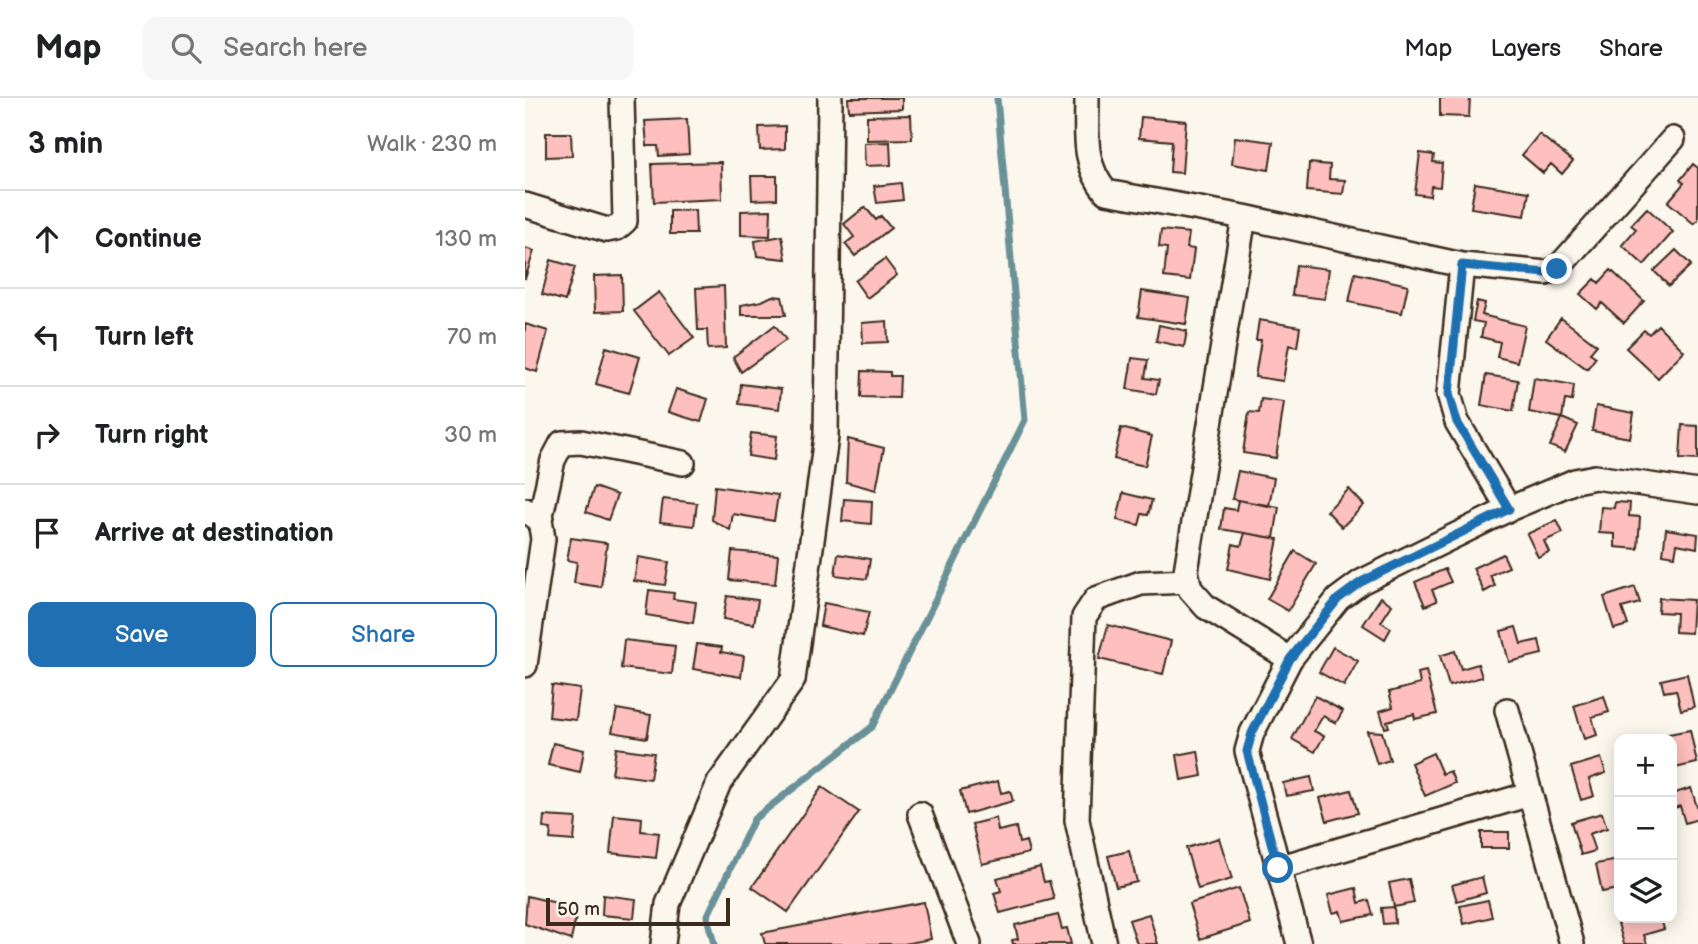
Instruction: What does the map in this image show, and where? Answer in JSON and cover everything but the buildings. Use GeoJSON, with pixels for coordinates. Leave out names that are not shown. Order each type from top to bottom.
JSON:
{"type":"FeatureCollection","features":[{"type":"Feature","properties":{"kind":"street"},"geometry":{"type":"LineString","coordinates":[[525,205],[607,230],[617,228],[625,221],[622,98]]}},
{"type":"Feature","properties":{"kind":"street"},"geometry":{"type":"LineString","coordinates":[[663,944],[668,904],[719,783],[793,680],[826,437],[830,98]]}},
{"type":"Feature","properties":{"kind":"street"},"geometry":{"type":"LineString","coordinates":[[1087,98],[1087,155],[1097,180],[1106,191],[1244,217],[1462,265],[1546,273],[1557,269],[1673,139]]}},
{"type":"Feature","properties":{"kind":"street"},"geometry":{"type":"LineString","coordinates":[[1244,217],[1186,571],[1189,589],[1206,607],[1290,659]]}},
{"type":"Feature","properties":{"kind":"street"},"geometry":{"type":"LineString","coordinates":[[1462,265],[1449,394],[1457,422],[1509,509]]}},
{"type":"Feature","properties":{"kind":"street"},"geometry":{"type":"LineString","coordinates":[[525,665],[543,539],[532,515],[562,443],[581,442],[683,463]]}},
{"type":"Feature","properties":{"kind":"street"},"geometry":{"type":"LineString","coordinates":[[1299,944],[1247,751],[1252,733],[1290,659],[1338,599],[1361,582],[1509,509],[1575,481],[1595,477],[1698,492]]}},
{"type":"Feature","properties":{"kind":"street"},"geometry":{"type":"LineString","coordinates":[[1104,944],[1077,820],[1084,617],[1096,598],[1141,583],[1188,581]]}},
{"type":"Feature","properties":{"kind":"street"},"geometry":{"type":"LineString","coordinates":[[1507,710],[1572,944]]}},
{"type":"Feature","properties":{"kind":"street"},"geometry":{"type":"LineString","coordinates":[[1278,868],[1530,794]]}},
{"type":"Feature","properties":{"kind":"street"},"geometry":{"type":"LineString","coordinates":[[920,814],[969,944]]}},
{"type":"Feature","properties":{"kind":"waterway"},"geometry":{"type":"LineString","coordinates":[[714,944],[707,917],[754,819],[872,727],[1025,420],[997,98]]}},
{"type":"Feature","properties":{"kind":"route"},"geometry":{"type":"LineString","coordinates":[[1278,868],[1247,751],[1252,733],[1290,659],[1338,599],[1361,582],[1509,509],[1457,422],[1449,394],[1462,265],[1546,273],[1557,269]]}}]}
